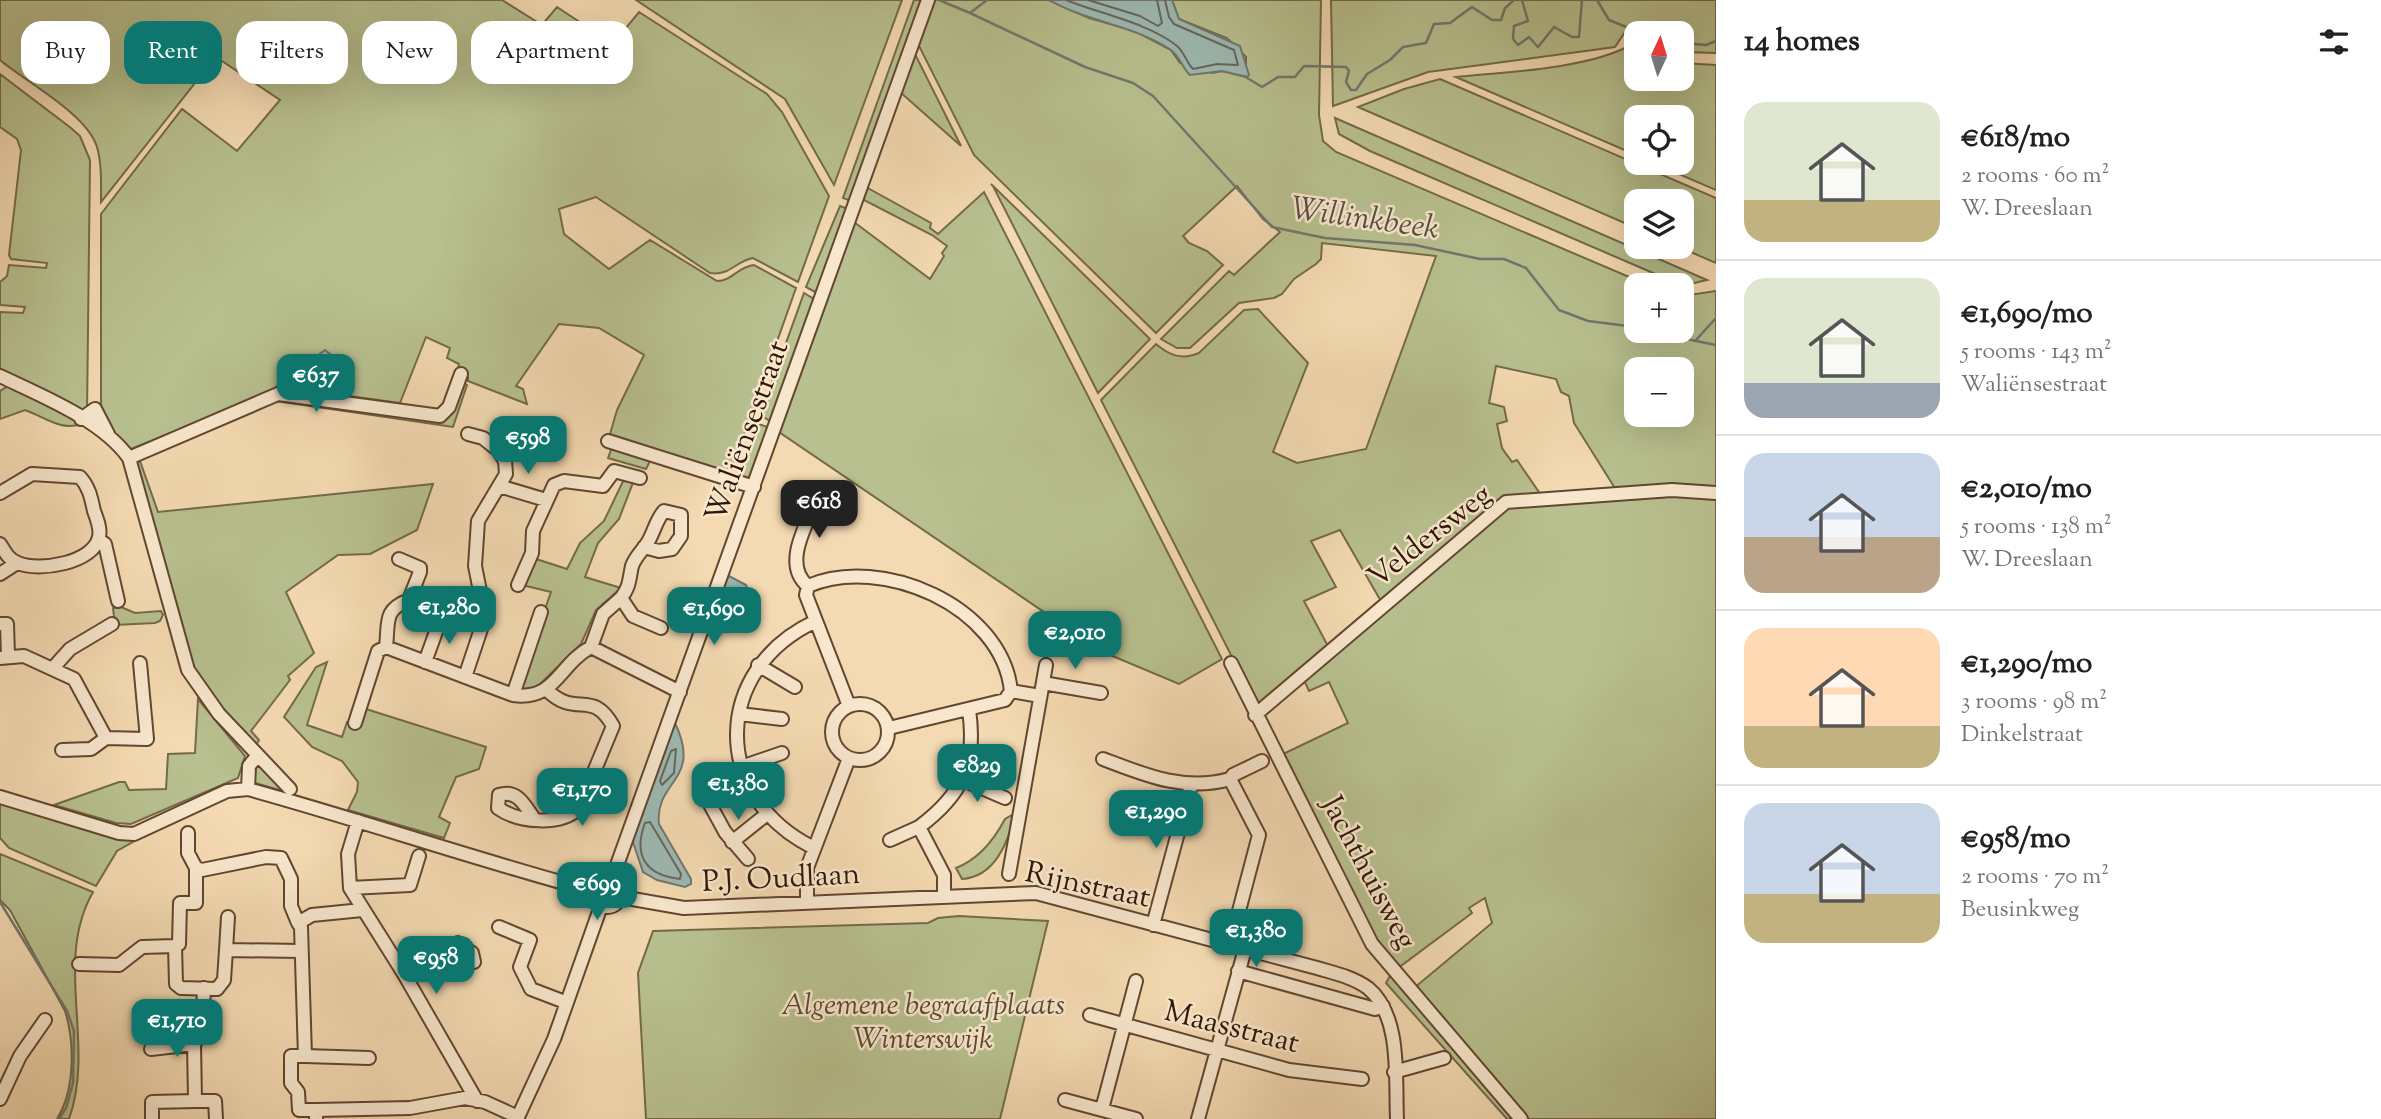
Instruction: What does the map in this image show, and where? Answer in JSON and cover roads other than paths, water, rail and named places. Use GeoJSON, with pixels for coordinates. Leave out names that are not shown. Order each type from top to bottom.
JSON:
{"type":"FeatureCollection","features":[{"type":"Feature","properties":{"kind":"street","name":"Waliënsestraat"},"geometry":{"type":"LineString","coordinates":[[612,879],[928,1]]}},
{"type":"Feature","properties":{"kind":"street"},"geometry":{"type":"LineString","coordinates":[[129,458],[278,394],[440,416],[449,407],[460,374]]}},
{"type":"Feature","properties":{"kind":"street"},"geometry":{"type":"LineString","coordinates":[[0,376],[80,419],[96,410],[108,434],[129,458],[188,670],[219,714],[290,789]]}},
{"type":"Feature","properties":{"kind":"street"},"geometry":{"type":"LineString","coordinates":[[465,677],[481,629],[481,596],[475,566],[478,521],[506,474],[505,461],[498,450],[483,438],[468,434]]}},
{"type":"Feature","properties":{"kind":"street"},"geometry":{"type":"LineString","coordinates":[[608,441],[754,486]]}},
{"type":"Feature","properties":{"kind":"street"},"geometry":{"type":"LineString","coordinates":[[519,585],[532,553],[533,531],[550,490],[564,481],[603,486],[614,471],[640,478]]}},
{"type":"Feature","properties":{"kind":"street"},"geometry":{"type":"LineString","coordinates":[[0,493],[32,474],[80,477],[88,485],[99,529],[99,540],[91,551],[70,564],[17,563],[0,574]]}},
{"type":"Feature","properties":{"kind":"street"},"geometry":{"type":"LineString","coordinates":[[499,486],[546,500]]}},
{"type":"Feature","properties":{"kind":"street","name":"Veldersweg"},"geometry":{"type":"LineString","coordinates":[[1255,715],[1506,502],[1672,490],[1716,492]]}},
{"type":"Feature","properties":{"kind":"street"},"geometry":{"type":"LineString","coordinates":[[808,586],[799,579],[795,564],[816,501]]}},
{"type":"Feature","properties":{"kind":"street"},"geometry":{"type":"LineString","coordinates":[[99,540],[105,544],[118,601]]}},
{"type":"Feature","properties":{"kind":"street"},"geometry":{"type":"LineString","coordinates":[[0,544],[17,563]]}},
{"type":"Feature","properties":{"kind":"street"},"geometry":{"type":"LineString","coordinates":[[355,723],[378,651],[386,647],[513,695],[528,697],[547,690],[579,654],[591,647],[603,614],[629,588],[632,563],[644,547]]}},
{"type":"Feature","properties":{"kind":"street"},"geometry":{"type":"LineString","coordinates":[[386,647],[390,612],[394,606],[409,600],[420,572],[420,568],[399,559]]}},
{"type":"Feature","properties":{"kind":"street"},"geometry":{"type":"LineString","coordinates":[[808,586],[846,577],[872,577],[902,581],[938,596],[979,629],[995,650],[1011,691]]}},
{"type":"Feature","properties":{"kind":"street"},"geometry":{"type":"LineString","coordinates":[[808,586],[806,595],[849,706]]}},
{"type":"Feature","properties":{"kind":"street"},"geometry":{"type":"LineString","coordinates":[[621,598],[633,616],[660,628]]}},
{"type":"Feature","properties":{"kind":"street"},"geometry":{"type":"LineString","coordinates":[[513,695],[541,612]]}},
{"type":"Feature","properties":{"kind":"street"},"geometry":{"type":"LineString","coordinates":[[425,662],[441,618]]}},
{"type":"Feature","properties":{"kind":"street"},"geometry":{"type":"LineString","coordinates":[[814,848],[796,839],[767,814],[741,767],[737,732],[742,699],[758,665],[791,632],[816,621]]}},
{"type":"Feature","properties":{"kind":"street"},"geometry":{"type":"LineString","coordinates":[[0,624],[7,624],[4,657],[24,656],[74,679],[82,688],[106,738]]}},
{"type":"Feature","properties":{"kind":"street"},"geometry":{"type":"LineString","coordinates":[[53,668],[70,649],[111,624]]}},
{"type":"Feature","properties":{"kind":"street"},"geometry":{"type":"LineString","coordinates":[[591,647],[680,692]]}},
{"type":"Feature","properties":{"kind":"street"},"geometry":{"type":"LineString","coordinates":[[62,750],[91,749],[106,738],[148,739],[140,663]]}},
{"type":"Feature","properties":{"kind":"street","name":"Jachthuisweg"},"geometry":{"type":"LineString","coordinates":[[1231,663],[1372,944],[1521,1119]]}},
{"type":"Feature","properties":{"kind":"street"},"geometry":{"type":"LineString","coordinates":[[758,665],[795,687]]}},
{"type":"Feature","properties":{"kind":"street"},"geometry":{"type":"LineString","coordinates":[[1009,874],[1046,665]]}},
{"type":"Feature","properties":{"kind":"street"},"geometry":{"type":"LineString","coordinates":[[1043,683],[1101,693]]}},
{"type":"Feature","properties":{"kind":"street"},"geometry":{"type":"LineString","coordinates":[[535,820],[563,818],[579,808],[613,726],[605,711],[591,704],[568,705],[547,690]]}},
{"type":"Feature","properties":{"kind":"street"},"geometry":{"type":"LineString","coordinates":[[1011,691],[1040,696]]}},
{"type":"Feature","properties":{"kind":"street"},"geometry":{"type":"LineString","coordinates":[[889,728],[1004,700],[1011,691]]}},
{"type":"Feature","properties":{"kind":"street"},"geometry":{"type":"LineString","coordinates":[[859,703],[878,710],[889,728],[888,740],[882,750],[872,758],[860,760],[849,758],[834,743],[832,732],[834,721],[849,706],[859,703]]}},
{"type":"Feature","properties":{"kind":"street"},"geometry":{"type":"LineString","coordinates":[[890,840],[919,828],[940,812],[963,780],[971,753],[969,709]]}},
{"type":"Feature","properties":{"kind":"street"},"geometry":{"type":"LineString","coordinates":[[739,714],[782,719]]}},
{"type":"Feature","properties":{"kind":"street"},"geometry":{"type":"LineString","coordinates":[[741,767],[782,753]]}},
{"type":"Feature","properties":{"kind":"street"},"geometry":{"type":"LineString","coordinates":[[248,789],[249,766],[257,756]]}},
{"type":"Feature","properties":{"kind":"street"},"geometry":{"type":"LineString","coordinates":[[807,901],[807,868],[849,758]]}},
{"type":"Feature","properties":{"kind":"street"},"geometry":{"type":"LineString","coordinates":[[1103,759],[1155,779],[1191,785],[1230,779],[1262,761]]}},
{"type":"Feature","properties":{"kind":"street"},"geometry":{"type":"LineString","coordinates":[[1230,779],[1259,835],[1230,945]]}},
{"type":"Feature","properties":{"kind":"street"},"geometry":{"type":"LineString","coordinates":[[963,780],[1005,799]]}},
{"type":"Feature","properties":{"kind":"street"},"geometry":{"type":"LineString","coordinates":[[1153,925],[1191,785]]}},
{"type":"Feature","properties":{"kind":"street"},"geometry":{"type":"LineString","coordinates":[[0,797],[119,833],[134,834],[227,791],[248,789],[544,879],[593,891]]}},
{"type":"Feature","properties":{"kind":"street"},"geometry":{"type":"LineString","coordinates":[[707,799],[732,842],[748,859]]}},
{"type":"Feature","properties":{"kind":"street"},"geometry":{"type":"LineString","coordinates":[[732,842],[767,814]]}},
{"type":"Feature","properties":{"kind":"street"},"geometry":{"type":"LineString","coordinates":[[358,821],[348,854],[349,888],[404,974],[477,1101]]}},
{"type":"Feature","properties":{"kind":"street"},"geometry":{"type":"LineString","coordinates":[[919,828],[944,875],[944,895]]}},
{"type":"Feature","properties":{"kind":"street"},"geometry":{"type":"LineString","coordinates":[[79,964],[119,965],[142,947],[179,944],[180,903],[195,903],[196,868],[188,853],[188,833]]}},
{"type":"Feature","properties":{"kind":"street"},"geometry":{"type":"LineString","coordinates":[[196,868],[202,870],[266,856],[284,861],[291,879],[291,906],[301,927],[305,1056]]}},
{"type":"Feature","properties":{"kind":"street"},"geometry":{"type":"LineString","coordinates":[[349,888],[410,885],[419,856]]}},
{"type":"Feature","properties":{"kind":"street"},"geometry":{"type":"LineString","coordinates":[[602,879],[612,879],[620,886],[621,897],[611,906],[601,906],[596,902],[593,891],[602,879]]}},
{"type":"Feature","properties":{"kind":"street","name":"Rijnstraat"},"geometry":{"type":"LineString","coordinates":[[944,895],[1036,894],[1342,975],[1368,988],[1383,1006]]}},
{"type":"Feature","properties":{"kind":"street","name":"P.J. Oudlaan"},"geometry":{"type":"LineString","coordinates":[[621,897],[684,908],[944,895]]}},
{"type":"Feature","properties":{"kind":"street"},"geometry":{"type":"LineString","coordinates":[[369,1058],[291,1056],[291,1083],[298,1092],[299,1110],[316,1114],[410,1108],[465,1098],[518,1118],[554,1039],[601,906]]}},
{"type":"Feature","properties":{"kind":"street"},"geometry":{"type":"LineString","coordinates":[[298,923],[312,915],[362,910]]}},
{"type":"Feature","properties":{"kind":"street"},"geometry":{"type":"LineString","coordinates":[[175,946],[176,984],[181,988],[222,986],[228,917]]}},
{"type":"Feature","properties":{"kind":"street"},"geometry":{"type":"LineString","coordinates":[[499,928],[530,940],[520,967],[531,989],[565,1002]]}},
{"type":"Feature","properties":{"kind":"street"},"geometry":{"type":"LineString","coordinates":[[404,974],[458,943],[472,953],[474,962]]}},
{"type":"Feature","properties":{"kind":"street"},"geometry":{"type":"LineString","coordinates":[[1198,1119],[1245,949]]}},
{"type":"Feature","properties":{"kind":"street"},"geometry":{"type":"LineString","coordinates":[[226,950],[300,951]]}},
{"type":"Feature","properties":{"kind":"street"},"geometry":{"type":"LineString","coordinates":[[1238,971],[1375,1009],[1383,1006],[1391,1035],[1397,1119]]}},
{"type":"Feature","properties":{"kind":"street"},"geometry":{"type":"LineString","coordinates":[[1102,1109],[1136,981]]}},
{"type":"Feature","properties":{"kind":"street"},"geometry":{"type":"LineString","coordinates":[[195,1101],[194,1044],[202,1033],[204,988]]}},
{"type":"Feature","properties":{"kind":"street","name":"Maasstraat"},"geometry":{"type":"LineString","coordinates":[[1090,1015],[1289,1070],[1362,1079]]}},
{"type":"Feature","properties":{"kind":"street"},"geometry":{"type":"LineString","coordinates":[[0,1099],[12,1080],[20,1056],[45,1020]]}},
{"type":"Feature","properties":{"kind":"street"},"geometry":{"type":"LineString","coordinates":[[151,1049],[194,1044]]}},
{"type":"Feature","properties":{"kind":"street"},"geometry":{"type":"LineString","coordinates":[[1394,1072],[1444,1058]]}},
{"type":"Feature","properties":{"kind":"street"},"geometry":{"type":"LineString","coordinates":[[1065,1100],[1136,1119]]}},
{"type":"Feature","properties":{"kind":"street"},"geometry":{"type":"LineString","coordinates":[[152,1119],[152,1101],[215,1101],[215,1119]]}},
{"type":"Feature","properties":{"kind":"water"},"geometry":{"type":"Polygon","coordinates":[[[1049,0],[1172,0],[1179,19],[1240,46],[1249,75],[1247,77],[1222,71],[1190,75],[1174,53],[1157,42],[1079,14],[1049,0]]]}},
{"type":"Feature","properties":{"kind":"water"},"geometry":{"type":"Polygon","coordinates":[[[325,350],[330,354],[330,362],[319,380],[311,379],[309,362],[325,350]]]}},
{"type":"Feature","properties":{"kind":"water"},"geometry":{"type":"Polygon","coordinates":[[[727,575],[746,585],[750,596],[709,625],[727,575]]]}},
{"type":"Feature","properties":{"kind":"water"},"geometry":{"type":"Polygon","coordinates":[[[674,721],[682,741],[684,756],[676,778],[663,798],[659,809],[659,824],[691,879],[691,884],[685,887],[657,880],[643,872],[632,839],[674,721]]]}},
{"type":"Feature","properties":{"kind":"waterway"},"geometry":{"type":"LineString","coordinates":[[939,0],[970,13],[987,0]]}},
{"type":"Feature","properties":{"kind":"waterway"},"geometry":{"type":"LineString","coordinates":[[1244,76],[1262,87],[1278,77],[1295,77],[1304,66],[1346,67],[1349,71],[1346,82],[1351,90],[1356,90],[1367,74],[1390,60],[1403,47],[1426,43],[1434,24],[1450,23],[1472,7],[1492,20],[1501,20],[1505,8],[1514,0]]}},
{"type":"Feature","properties":{"kind":"waterway"},"geometry":{"type":"LineString","coordinates":[[1522,0],[1528,21],[1514,26],[1513,39],[1518,45],[1529,37],[1538,47],[1554,27],[1572,37],[1579,37],[1582,0]]}},
{"type":"Feature","properties":{"kind":"waterway"},"geometry":{"type":"LineString","coordinates":[[1597,0],[1609,20],[1624,26]]}},
{"type":"Feature","properties":{"kind":"waterway","name":"Willinkbeek"},"geometry":{"type":"LineString","coordinates":[[970,13],[1085,67],[1133,83],[1153,96],[1272,227],[1325,238],[1415,245],[1480,259],[1504,259],[1526,268],[1559,310],[1588,321],[1624,326]]}},
{"type":"Feature","properties":{"kind":"waterway"},"geometry":{"type":"LineString","coordinates":[[1694,44],[1706,45],[1716,41]]}},
{"type":"Feature","properties":{"kind":"waterway"},"geometry":{"type":"LineString","coordinates":[[1696,340],[1716,318]]}},
{"type":"Feature","properties":{"kind":"waterway","name":"Willinkbeek"},"geometry":{"type":"LineString","coordinates":[[1694,340],[1716,345]]}},
{"type":"Feature","properties":{"kind":"waterway"},"geometry":{"type":"LineString","coordinates":[[0,902],[67,1011],[74,1031],[73,1083],[66,1108],[59,1119]]}},
{"type":"Feature","properties":{"kind":"park label","name":"Algemene begraafplaats Winterswijk"},"geometry":{"type":"Point","coordinates":[923,1021]}}]}
